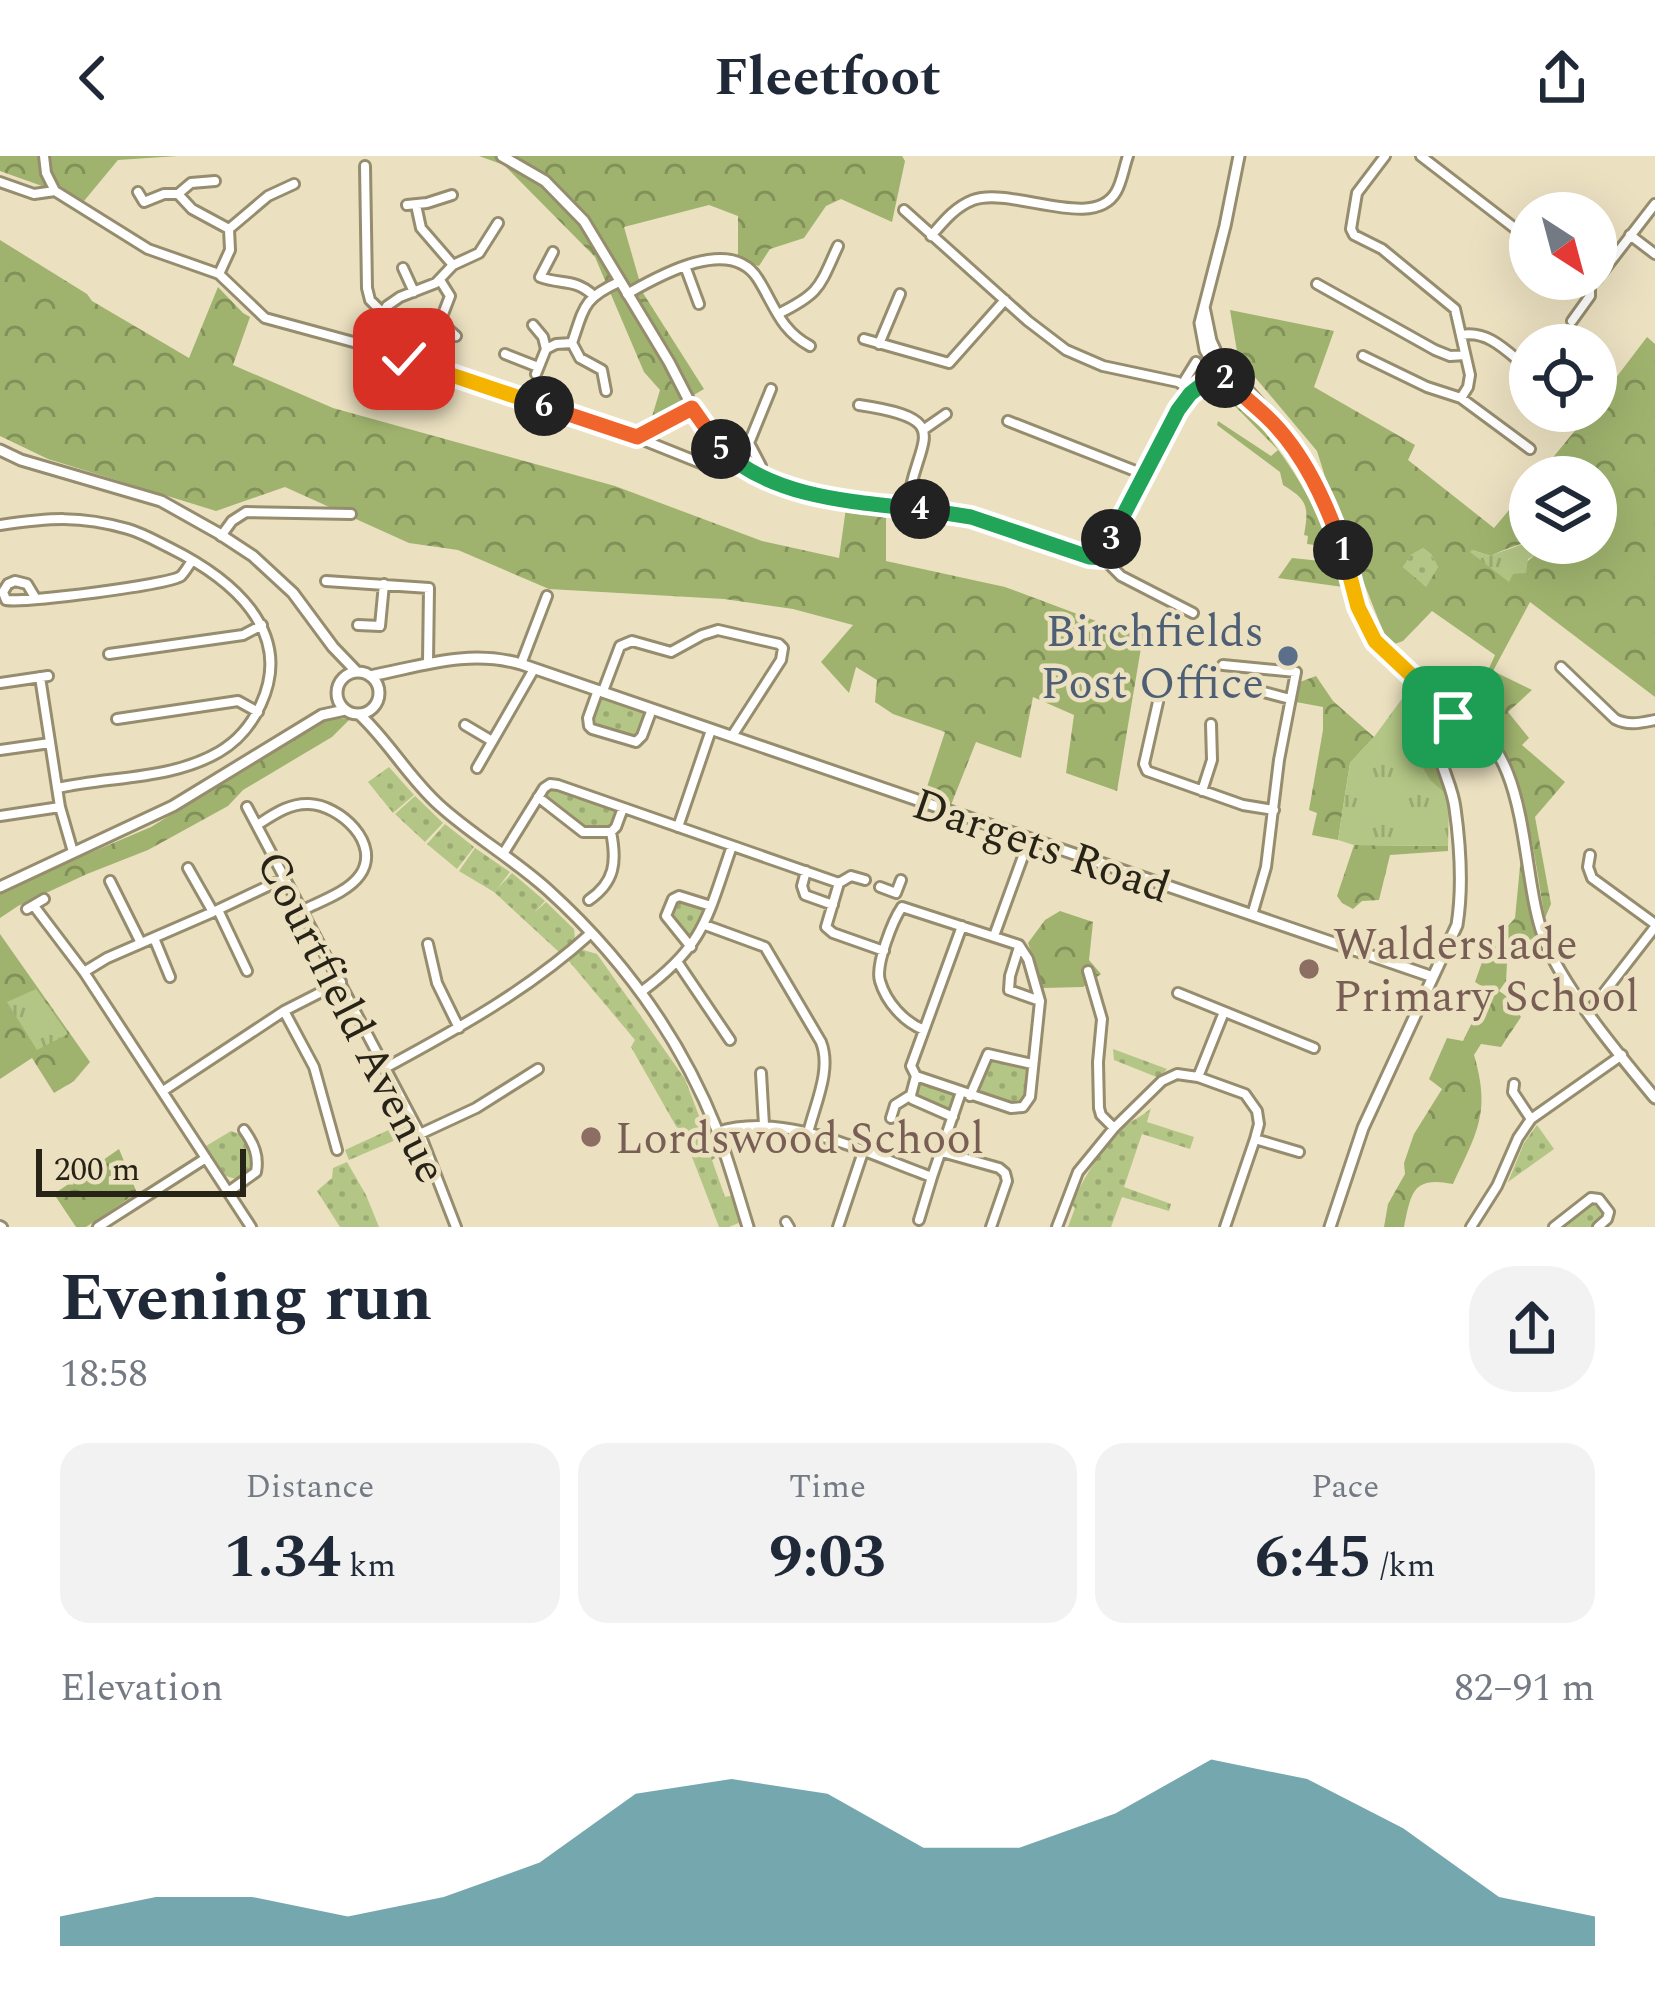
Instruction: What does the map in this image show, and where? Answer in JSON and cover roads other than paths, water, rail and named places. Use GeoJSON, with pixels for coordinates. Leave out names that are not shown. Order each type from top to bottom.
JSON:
{"type":"FeatureCollection","features":[{"type":"Feature","properties":{"kind":"street"},"geometry":{"type":"LineString","coordinates":[[44,156],[46,173],[56,191],[148,248],[219,274],[265,318],[376,349],[637,437],[718,470]]}},
{"type":"Feature","properties":{"kind":"street"},"geometry":{"type":"LineString","coordinates":[[502,156],[545,182],[575,211],[660,346],[692,408],[733,460],[779,485],[971,517],[1069,552],[1103,558],[1120,576],[1193,613]]}},
{"type":"Feature","properties":{"kind":"street"},"geometry":{"type":"LineString","coordinates":[[931,236],[952,212],[982,198],[1081,209],[1101,206],[1116,193],[1127,156]]}},
{"type":"Feature","properties":{"kind":"street"},"geometry":{"type":"LineString","coordinates":[[1239,156],[1204,307],[1211,340],[1222,369],[1262,407],[1306,468],[1331,518],[1358,607],[1375,641],[1427,690],[1441,711]]}},
{"type":"Feature","properties":{"kind":"street"},"geometry":{"type":"LineString","coordinates":[[1385,156],[1357,193],[1350,223],[1354,235],[1382,248],[1455,308],[1470,376],[1461,398]]}},
{"type":"Feature","properties":{"kind":"street"},"geometry":{"type":"LineString","coordinates":[[1420,156],[1509,224]]}},
{"type":"Feature","properties":{"kind":"street"},"geometry":{"type":"LineString","coordinates":[[365,166],[367,288],[370,300],[382,312]]}},
{"type":"Feature","properties":{"kind":"street"},"geometry":{"type":"LineString","coordinates":[[138,192],[144,202],[178,194],[188,184],[215,181]]}},
{"type":"Feature","properties":{"kind":"street"},"geometry":{"type":"LineString","coordinates":[[0,182],[34,194],[56,191]]}},
{"type":"Feature","properties":{"kind":"street"},"geometry":{"type":"LineString","coordinates":[[229,229],[268,196],[294,184]]}},
{"type":"Feature","properties":{"kind":"street"},"geometry":{"type":"LineString","coordinates":[[178,194],[192,209],[229,229]]}},
{"type":"Feature","properties":{"kind":"street"},"geometry":{"type":"LineString","coordinates":[[452,196],[411,206],[421,227],[453,266]]}},
{"type":"Feature","properties":{"kind":"street"},"geometry":{"type":"LineString","coordinates":[[1617,252],[1655,204]]}},
{"type":"Feature","properties":{"kind":"street"},"geometry":{"type":"LineString","coordinates":[[904,210],[1052,340],[1103,366],[1183,383],[1193,391]]}},
{"type":"Feature","properties":{"kind":"street"},"geometry":{"type":"LineString","coordinates":[[376,349],[382,312],[482,250],[498,223]]}},
{"type":"Feature","properties":{"kind":"street"},"geometry":{"type":"LineString","coordinates":[[219,274],[230,250],[229,229]]}},
{"type":"Feature","properties":{"kind":"street"},"geometry":{"type":"LineString","coordinates":[[1630,235],[1655,254]]}},
{"type":"Feature","properties":{"kind":"street"},"geometry":{"type":"LineString","coordinates":[[778,314],[819,288],[838,246]]}},
{"type":"Feature","properties":{"kind":"street"},"geometry":{"type":"LineString","coordinates":[[553,252],[540,277],[574,282],[593,295]]}},
{"type":"Feature","properties":{"kind":"street"},"geometry":{"type":"LineString","coordinates":[[626,295],[685,266],[722,259],[747,266],[789,333],[810,346]]}},
{"type":"Feature","properties":{"kind":"street"},"geometry":{"type":"LineString","coordinates":[[685,266],[699,304]]}},
{"type":"Feature","properties":{"kind":"street"},"geometry":{"type":"LineString","coordinates":[[403,268],[414,292]]}},
{"type":"Feature","properties":{"kind":"street"},"geometry":{"type":"LineString","coordinates":[[440,280],[450,296],[441,324],[456,336]]}},
{"type":"Feature","properties":{"kind":"street"},"geometry":{"type":"LineString","coordinates":[[606,392],[602,370],[580,358],[572,343],[586,304],[593,295],[619,282]]}},
{"type":"Feature","properties":{"kind":"street"},"geometry":{"type":"LineString","coordinates":[[1317,284],[1435,350],[1465,355]]}},
{"type":"Feature","properties":{"kind":"street"},"geometry":{"type":"LineString","coordinates":[[879,344],[900,295]]}},
{"type":"Feature","properties":{"kind":"street"},"geometry":{"type":"LineString","coordinates":[[864,339],[949,363],[1005,300]]}},
{"type":"Feature","properties":{"kind":"street"},"geometry":{"type":"LineString","coordinates":[[1572,321],[1587,300]]}},
{"type":"Feature","properties":{"kind":"street"},"geometry":{"type":"LineString","coordinates":[[427,331],[441,324]]}},
{"type":"Feature","properties":{"kind":"street"},"geometry":{"type":"LineString","coordinates":[[505,354],[537,370],[546,349],[533,325]]}},
{"type":"Feature","properties":{"kind":"street"},"geometry":{"type":"LineString","coordinates":[[1462,335],[1478,333],[1509,354]]}},
{"type":"Feature","properties":{"kind":"street"},"geometry":{"type":"LineString","coordinates":[[546,349],[572,343]]}},
{"type":"Feature","properties":{"kind":"street"},"geometry":{"type":"LineString","coordinates":[[1363,356],[1461,398],[1530,448]]}},
{"type":"Feature","properties":{"kind":"street"},"geometry":{"type":"LineString","coordinates":[[1183,383],[1196,362]]}},
{"type":"Feature","properties":{"kind":"street"},"geometry":{"type":"LineString","coordinates":[[1103,558],[1178,410],[1193,391],[1222,369]]}},
{"type":"Feature","properties":{"kind":"street"},"geometry":{"type":"LineString","coordinates":[[760,476],[761,466],[749,443],[771,389]]}},
{"type":"Feature","properties":{"kind":"street"},"geometry":{"type":"LineString","coordinates":[[859,405],[912,417],[923,430],[924,448],[907,507]]}},
{"type":"Feature","properties":{"kind":"street"},"geometry":{"type":"LineString","coordinates":[[637,437],[692,408]]}},
{"type":"Feature","properties":{"kind":"street"},"geometry":{"type":"LineString","coordinates":[[923,430],[946,414]]}},
{"type":"Feature","properties":{"kind":"street"},"geometry":{"type":"LineString","coordinates":[[1008,421],[1143,475]]}},
{"type":"Feature","properties":{"kind":"street"},"geometry":{"type":"LineString","coordinates":[[0,450],[160,501],[253,556],[293,593],[357,672],[370,676],[378,686],[378,732]]}},
{"type":"Feature","properties":{"kind":"street"},"geometry":{"type":"LineString","coordinates":[[221,536],[246,512],[351,514]]}},
{"type":"Feature","properties":{"kind":"street"},"geometry":{"type":"LineString","coordinates":[[0,525],[55,517],[131,530],[192,560],[235,592],[262,625],[267,640],[268,688],[258,712],[236,740],[202,760],[167,771],[58,788]]}},
{"type":"Feature","properties":{"kind":"street"},"geometry":{"type":"LineString","coordinates":[[36,599],[178,578],[192,560]]}},
{"type":"Feature","properties":{"kind":"street"},"geometry":{"type":"LineString","coordinates":[[326,581],[429,588],[428,662]]}},
{"type":"Feature","properties":{"kind":"street"},"geometry":{"type":"LineString","coordinates":[[358,625],[380,626],[384,584]]}},
{"type":"Feature","properties":{"kind":"street"},"geometry":{"type":"LineString","coordinates":[[521,664],[547,596]]}},
{"type":"Feature","properties":{"kind":"street"},"geometry":{"type":"LineString","coordinates":[[109,654],[243,635],[262,625]]}},
{"type":"Feature","properties":{"kind":"street"},"geometry":{"type":"LineString","coordinates":[[652,709],[636,742],[589,726],[588,718],[620,646],[632,641],[671,652],[718,630],[779,644],[781,660],[732,736]]}},
{"type":"Feature","properties":{"kind":"street"},"geometry":{"type":"LineString","coordinates":[[0,887],[173,806],[322,715],[337,697],[342,680],[333,647]]}},
{"type":"Feature","properties":{"kind":"street","name":"Dargets Road"},"geometry":{"type":"LineString","coordinates":[[370,676],[475,656],[521,664],[1433,977]]}},
{"type":"Feature","properties":{"kind":"street"},"geometry":{"type":"LineString","coordinates":[[1222,665],[1296,672],[1266,867],[1251,917]]}},
{"type":"Feature","properties":{"kind":"street"},"geometry":{"type":"LineString","coordinates":[[1561,667],[1615,718],[1624,723],[1655,720]]}},
{"type":"Feature","properties":{"kind":"street"},"geometry":{"type":"LineString","coordinates":[[477,768],[534,669]]}},
{"type":"Feature","properties":{"kind":"street"},"geometry":{"type":"LineString","coordinates":[[360,715],[369,712],[397,670]]}},
{"type":"Feature","properties":{"kind":"street"},"geometry":{"type":"LineString","coordinates":[[342,680],[357,672]]}},
{"type":"Feature","properties":{"kind":"street"},"geometry":{"type":"LineString","coordinates":[[0,683],[44,677],[60,807],[73,852]]}},
{"type":"Feature","properties":{"kind":"street"},"geometry":{"type":"LineString","coordinates":[[1256,690],[1290,699]]}},
{"type":"Feature","properties":{"kind":"street"},"geometry":{"type":"LineString","coordinates":[[337,697],[345,710]]}},
{"type":"Feature","properties":{"kind":"street"},"geometry":{"type":"LineString","coordinates":[[117,719],[238,701],[258,712]]}},
{"type":"Feature","properties":{"kind":"street"},"geometry":{"type":"LineString","coordinates":[[1158,702],[1145,758],[1147,771],[1243,805],[1274,810]]}},
{"type":"Feature","properties":{"kind":"street"},"geometry":{"type":"LineString","coordinates":[[1441,711],[1448,709],[1474,724],[1506,769],[1543,934],[1557,966],[1655,1098]]}},
{"type":"Feature","properties":{"kind":"street"},"geometry":{"type":"LineString","coordinates":[[322,715],[345,710],[360,715],[424,791],[550,892],[641,992],[681,1052],[718,1132],[748,1227]]}},
{"type":"Feature","properties":{"kind":"street"},"geometry":{"type":"LineString","coordinates":[[1330,1227],[1363,1128],[1457,925],[1456,811],[1437,751],[1441,711]]}},
{"type":"Feature","properties":{"kind":"street"},"geometry":{"type":"LineString","coordinates":[[1442,724],[1452,722],[1453,714]]}},
{"type":"Feature","properties":{"kind":"street"},"geometry":{"type":"LineString","coordinates":[[1202,791],[1212,760],[1211,724]]}},
{"type":"Feature","properties":{"kind":"street"},"geometry":{"type":"LineString","coordinates":[[465,725],[492,741]]}},
{"type":"Feature","properties":{"kind":"street"},"geometry":{"type":"LineString","coordinates":[[678,827],[711,730]]}},
{"type":"Feature","properties":{"kind":"street"},"geometry":{"type":"LineString","coordinates":[[0,750],[50,743]]}},
{"type":"Feature","properties":{"kind":"street"},"geometry":{"type":"LineString","coordinates":[[502,854],[550,784],[839,883]]}},
{"type":"Feature","properties":{"kind":"street"},"geometry":{"type":"LineString","coordinates":[[538,797],[583,832],[611,832],[623,808]]}},
{"type":"Feature","properties":{"kind":"street"},"geometry":{"type":"LineString","coordinates":[[257,825],[287,808],[311,804],[344,820],[365,844],[367,861],[359,876],[303,910]]}},
{"type":"Feature","properties":{"kind":"street"},"geometry":{"type":"LineString","coordinates":[[0,816],[60,807]]}},
{"type":"Feature","properties":{"kind":"street","name":"Courtfield Avenue"},"geometry":{"type":"LineString","coordinates":[[247,807],[387,1067],[420,1134],[456,1227]]}},
{"type":"Feature","properties":{"kind":"street"},"geometry":{"type":"LineString","coordinates":[[589,900],[611,878],[611,832]]}},
{"type":"Feature","properties":{"kind":"street"},"geometry":{"type":"LineString","coordinates":[[994,936],[1029,840]]}},
{"type":"Feature","properties":{"kind":"street"},"geometry":{"type":"LineString","coordinates":[[641,992],[678,963],[705,925],[732,846]]}},
{"type":"Feature","properties":{"kind":"street"},"geometry":{"type":"LineString","coordinates":[[1589,1012],[1655,925],[1592,878],[1590,855]]}},
{"type":"Feature","properties":{"kind":"street"},"geometry":{"type":"LineString","coordinates":[[188,868],[247,971]]}},
{"type":"Feature","properties":{"kind":"street"},"geometry":{"type":"LineString","coordinates":[[806,871],[805,895],[832,905]]}},
{"type":"Feature","properties":{"kind":"street"},"geometry":{"type":"LineString","coordinates":[[866,880],[851,876],[839,883],[826,924],[828,930],[884,951]]}},
{"type":"Feature","properties":{"kind":"street"},"geometry":{"type":"LineString","coordinates":[[84,972],[285,878]]}},
{"type":"Feature","properties":{"kind":"street"},"geometry":{"type":"LineString","coordinates":[[901,880],[896,893],[902,907],[994,936],[1019,945],[1028,959],[1040,1001],[1040,1021],[1030,1097],[1023,1107],[1011,1108],[916,1076],[911,1066],[962,926]]}},
{"type":"Feature","properties":{"kind":"street"},"geometry":{"type":"LineString","coordinates":[[110,881],[141,943]]}},
{"type":"Feature","properties":{"kind":"street"},"geometry":{"type":"LineString","coordinates":[[880,887],[896,893]]}},
{"type":"Feature","properties":{"kind":"street"},"geometry":{"type":"LineString","coordinates":[[691,947],[666,916],[670,904],[679,896],[711,906]]}},
{"type":"Feature","properties":{"kind":"street"},"geometry":{"type":"LineString","coordinates":[[44,899],[30,907],[84,972],[251,1227]]}},
{"type":"Feature","properties":{"kind":"street"},"geometry":{"type":"LineString","coordinates":[[902,907],[884,951],[879,979],[896,1009],[910,1024],[924,1030]]}},
{"type":"Feature","properties":{"kind":"street"},"geometry":{"type":"LineString","coordinates":[[705,925],[765,947],[820,1042],[825,1068],[808,1133]]}},
{"type":"Feature","properties":{"kind":"street"},"geometry":{"type":"LineString","coordinates":[[387,1067],[459,1028],[532,980],[591,933]]}},
{"type":"Feature","properties":{"kind":"street"},"geometry":{"type":"LineString","coordinates":[[154,938],[170,977]]}},
{"type":"Feature","properties":{"kind":"street"},"geometry":{"type":"LineString","coordinates":[[428,944],[437,983],[459,1028]]}},
{"type":"Feature","properties":{"kind":"street"},"geometry":{"type":"LineString","coordinates":[[1019,945],[1009,990],[1040,1001]]}},
{"type":"Feature","properties":{"kind":"street"},"geometry":{"type":"LineString","coordinates":[[678,963],[730,1040]]}},
{"type":"Feature","properties":{"kind":"street"},"geometry":{"type":"LineString","coordinates":[[1088,971],[1102,1019],[1099,1108],[1114,1128]]}},
{"type":"Feature","properties":{"kind":"street"},"geometry":{"type":"LineString","coordinates":[[164,1091],[284,1011],[341,982]]}},
{"type":"Feature","properties":{"kind":"street"},"geometry":{"type":"LineString","coordinates":[[1178,994],[1315,1048]]}},
{"type":"Feature","properties":{"kind":"street"},"geometry":{"type":"LineString","coordinates":[[284,1011],[314,1067],[337,1150]]}},
{"type":"Feature","properties":{"kind":"street"},"geometry":{"type":"LineString","coordinates":[[1198,1077],[1224,1012]]}},
{"type":"Feature","properties":{"kind":"street"},"geometry":{"type":"LineString","coordinates":[[920,1220],[953,1117],[988,1054],[1032,1064]]}},
{"type":"Feature","properties":{"kind":"street"},"geometry":{"type":"LineString","coordinates":[[1471,1227],[1531,1119],[1622,1055]]}},
{"type":"Feature","properties":{"kind":"street"},"geometry":{"type":"LineString","coordinates":[[420,1134],[476,1108],[538,1069]]}},
{"type":"Feature","properties":{"kind":"street"},"geometry":{"type":"LineString","coordinates":[[761,1073],[764,1125]]}},
{"type":"Feature","properties":{"kind":"street"},"geometry":{"type":"LineString","coordinates":[[1057,1227],[1078,1172],[1114,1128],[1169,1077],[1184,1074],[1244,1094],[1258,1111],[1255,1139],[1225,1227]]}},
{"type":"Feature","properties":{"kind":"street"},"geometry":{"type":"LineString","coordinates":[[891,1118],[895,1105],[910,1095],[916,1076]]}},
{"type":"Feature","properties":{"kind":"street"},"geometry":{"type":"LineString","coordinates":[[1514,1084],[1515,1097],[1531,1119]]}},
{"type":"Feature","properties":{"kind":"street"},"geometry":{"type":"LineString","coordinates":[[910,1095],[953,1117]]}},
{"type":"Feature","properties":{"kind":"street"},"geometry":{"type":"LineString","coordinates":[[718,1132],[764,1125],[808,1133],[932,1177]]}},
{"type":"Feature","properties":{"kind":"street"},"geometry":{"type":"LineString","coordinates":[[228,1192],[256,1172],[258,1160],[244,1130]]}},
{"type":"Feature","properties":{"kind":"street"},"geometry":{"type":"LineString","coordinates":[[1255,1139],[1300,1152]]}},
{"type":"Feature","properties":{"kind":"street"},"geometry":{"type":"LineString","coordinates":[[838,1227],[863,1152]]}},
{"type":"Feature","properties":{"kind":"street"},"geometry":{"type":"LineString","coordinates":[[942,1152],[1005,1173],[1007,1181],[991,1227]]}},
{"type":"Feature","properties":{"kind":"street"},"geometry":{"type":"LineString","coordinates":[[98,1227],[206,1158]]}},
{"type":"Feature","properties":{"kind":"street"},"geometry":{"type":"LineString","coordinates":[[1555,1227],[1592,1198],[1599,1199],[1609,1212],[1598,1227]]}},
{"type":"Feature","properties":{"kind":"place","name":"Birchfields Post Office"},"geometry":{"type":"Point","coordinates":[1288,656]}},
{"type":"Feature","properties":{"kind":"place","name":"Walderslade Primary School"},"geometry":{"type":"Point","coordinates":[1309,969]}},
{"type":"Feature","properties":{"kind":"place","name":"Lordswood School"},"geometry":{"type":"Point","coordinates":[591,1137]}}]}
